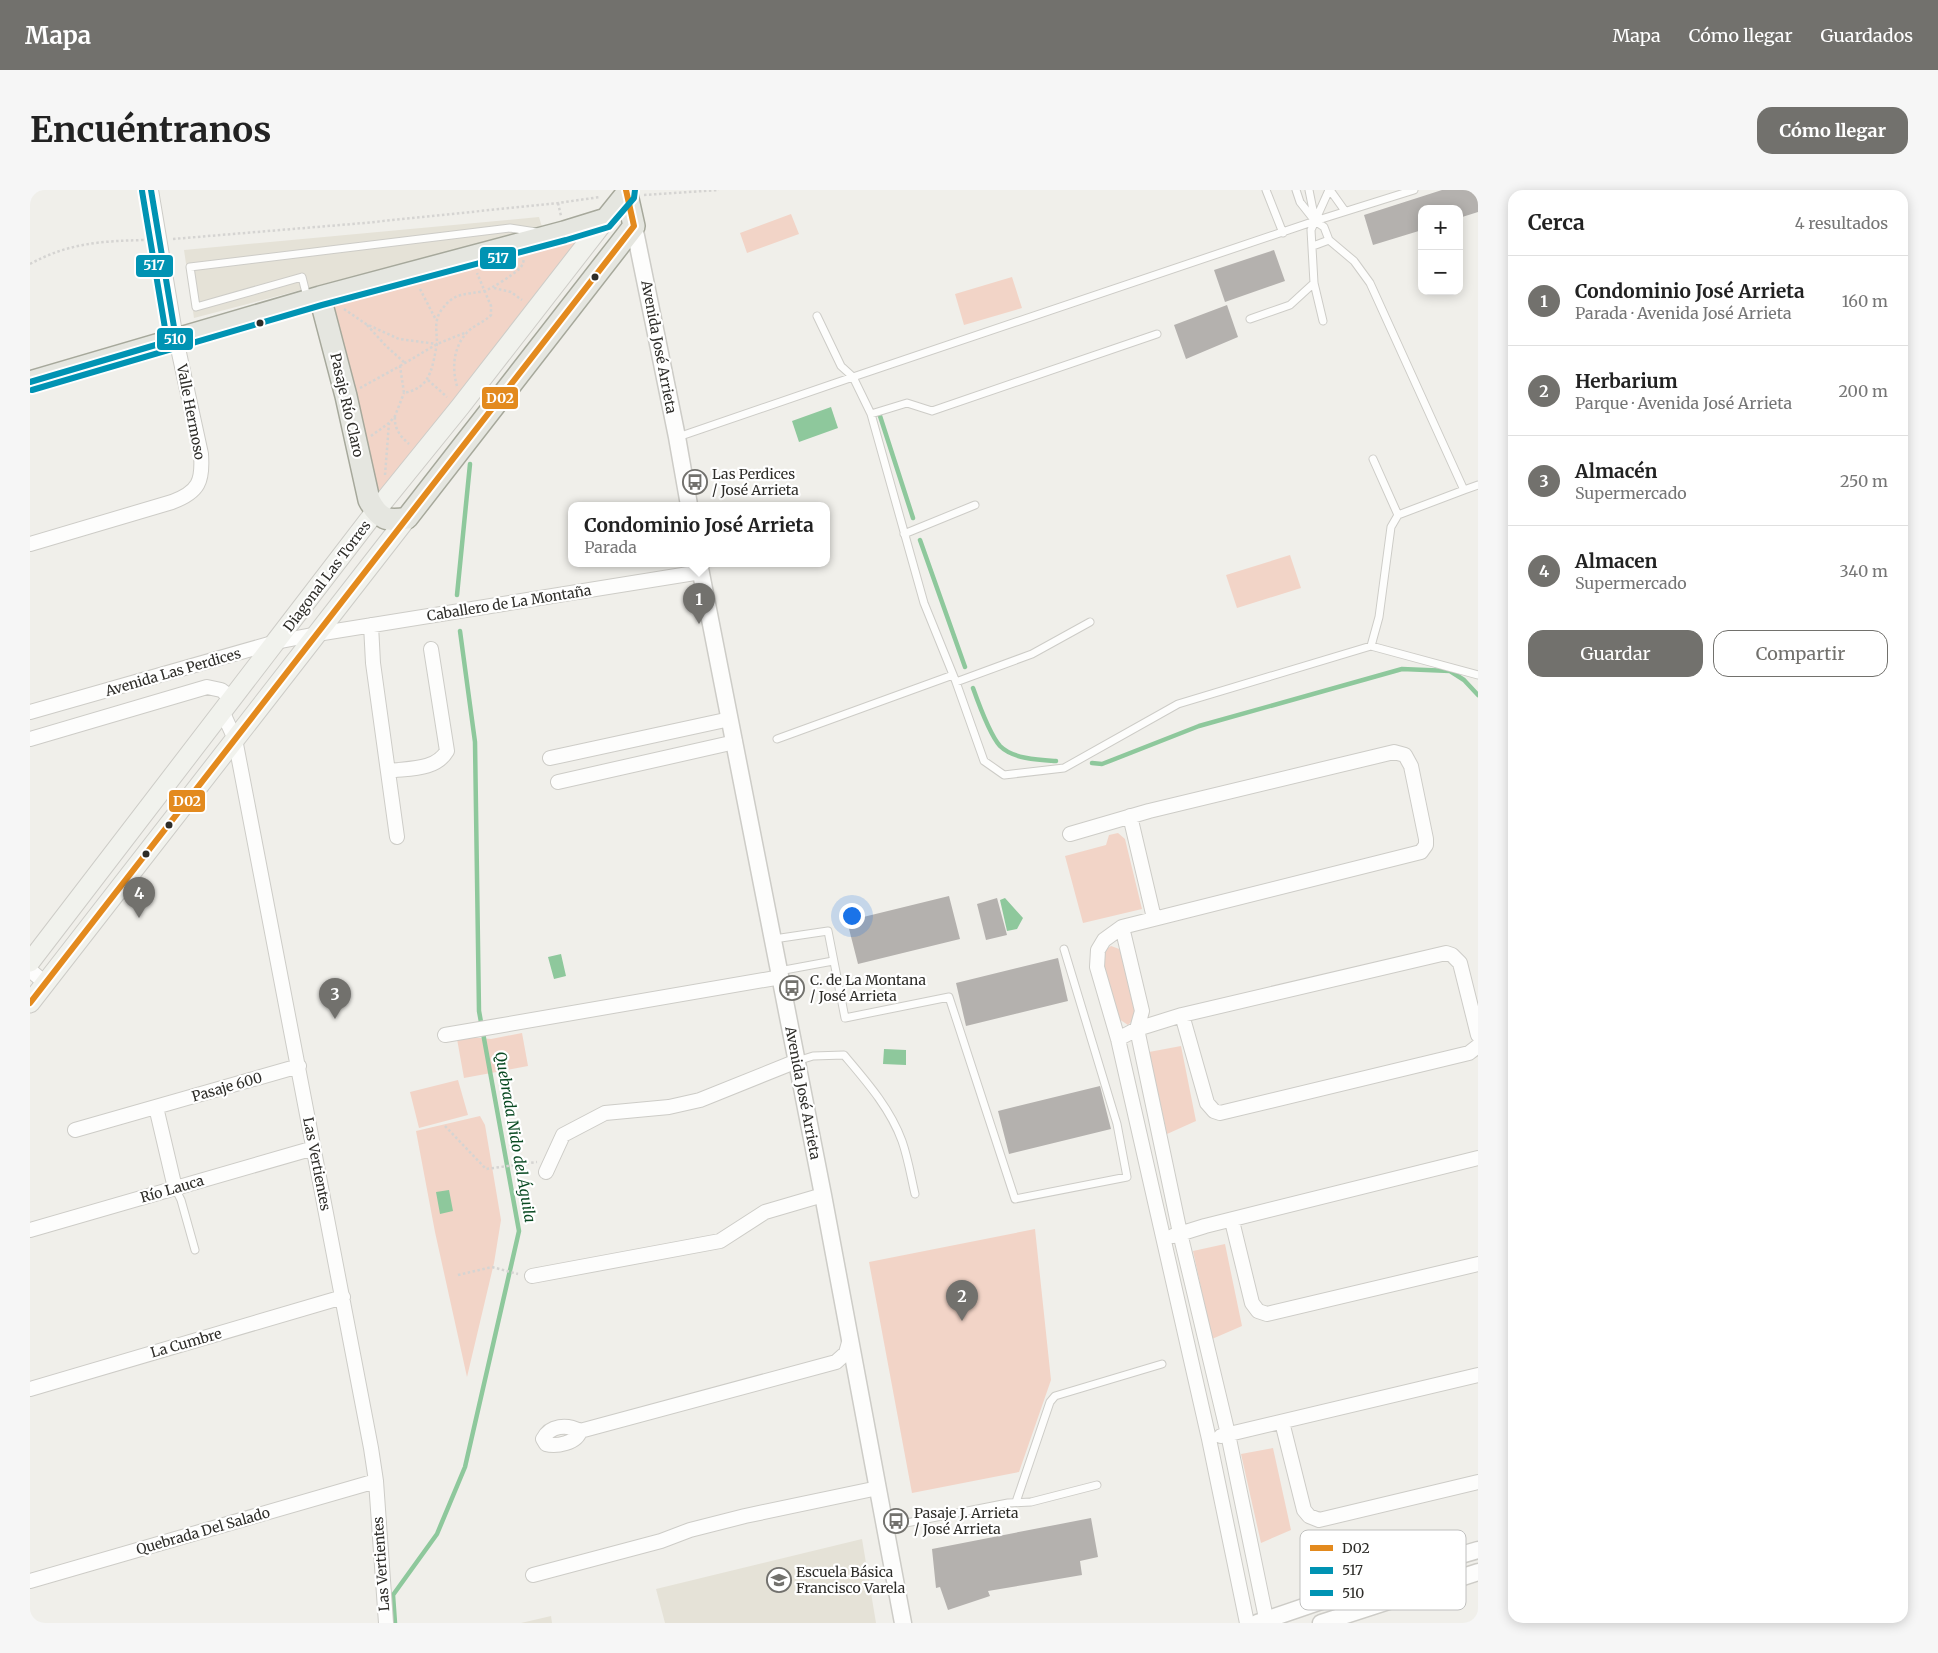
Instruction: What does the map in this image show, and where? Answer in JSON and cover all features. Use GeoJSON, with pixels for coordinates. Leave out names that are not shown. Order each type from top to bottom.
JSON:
{"type":"FeatureCollection","features":[{"type":"Feature","properties":{"kind":"main road","name":"Diagonal Las Torres"},"geometry":{"type":"LineString","coordinates":[[30,962],[375,512],[460,408],[606,219],[632,193]]}},
{"type":"Feature","properties":{"kind":"main road","name":"Avenida José Arrieta"},"geometry":{"type":"LineString","coordinates":[[632,193],[634,226]]}},
{"type":"Feature","properties":{"kind":"main road"},"geometry":{"type":"LineString","coordinates":[[30,382],[314,298],[606,219]]}},
{"type":"Feature","properties":{"kind":"main road","name":"Diagonal Las Torres"},"geometry":{"type":"LineString","coordinates":[[30,1003],[634,226]]}},
{"type":"Feature","properties":{"kind":"main road","name":"Pasaje Río Claro"},"geometry":{"type":"LineString","coordinates":[[314,298],[346,396],[370,500],[375,512]]}},
{"type":"Feature","properties":{"kind":"main road"},"geometry":{"type":"LineString","coordinates":[[375,512],[383,518],[391,520],[407,518]]}},
{"type":"Feature","properties":{"kind":"street","name":"Valle Hermoso"},"geometry":{"type":"LineString","coordinates":[[30,544],[186,497],[194,491],[199,483],[202,470],[201,454],[176,339],[151,190]]}},
{"type":"Feature","properties":{"kind":"street","name":"Avenida José Arrieta"},"geometry":{"type":"LineString","coordinates":[[634,226],[688,502]]}},
{"type":"Feature","properties":{"kind":"street","name":"Avenida José Arrieta"},"geometry":{"type":"LineString","coordinates":[[700,568],[859,1382],[903,1623]]}},
{"type":"Feature","properties":{"kind":"street","name":"Caballero de La Montaña"},"geometry":{"type":"LineString","coordinates":[[317,634],[700,568]]}},
{"type":"Feature","properties":{"kind":"street"},"geometry":{"type":"LineString","coordinates":[[371,625],[373,663],[397,837]]}},
{"type":"Feature","properties":{"kind":"street","name":"Avenida Las Perdices"},"geometry":{"type":"LineString","coordinates":[[30,712],[276,642],[317,634]]}},
{"type":"Feature","properties":{"kind":"street"},"geometry":{"type":"LineString","coordinates":[[388,771],[432,765],[442,760],[447,751],[431,649]]}},
{"type":"Feature","properties":{"kind":"street","name":"Avenida Las Perdices"},"geometry":{"type":"LineString","coordinates":[[30,739],[207,687],[221,690],[227,704]]}},
{"type":"Feature","properties":{"kind":"street","name":"Las Vertientes"},"geometry":{"type":"LineString","coordinates":[[227,704],[299,1066],[371,1448],[376,1481],[386,1623]]}},
{"type":"Feature","properties":{"kind":"street"},"geometry":{"type":"LineString","coordinates":[[550,758],[730,719]]}},
{"type":"Feature","properties":{"kind":"street"},"geometry":{"type":"LineString","coordinates":[[558,782],[735,742]]}},
{"type":"Feature","properties":{"kind":"street"},"geometry":{"type":"LineString","coordinates":[[1070,834],[1130,816],[1394,752],[1405,755],[1411,766],[1426,839],[1421,852],[1122,927],[1104,940],[1098,950],[1097,967],[1118,1039],[1209,1439],[1247,1623]]}},
{"type":"Feature","properties":{"kind":"street"},"geometry":{"type":"LineString","coordinates":[[1130,816],[1154,918]]}},
{"type":"Feature","properties":{"kind":"street"},"geometry":{"type":"LineString","coordinates":[[1122,927],[1142,1011],[1137,1029],[1180,1233],[1228,1434],[1264,1622],[1300,1609]]}},
{"type":"Feature","properties":{"kind":"street"},"geometry":{"type":"LineString","coordinates":[[1118,1039],[1137,1029],[1182,1015],[1446,953],[1452,954],[1460,964],[1478,1035]]}},
{"type":"Feature","properties":{"kind":"street"},"geometry":{"type":"LineString","coordinates":[[30,970],[45,983]]}},
{"type":"Feature","properties":{"kind":"street"},"geometry":{"type":"LineString","coordinates":[[445,1036],[469,1030],[780,974]]}},
{"type":"Feature","properties":{"kind":"street"},"geometry":{"type":"LineString","coordinates":[[1182,1015],[1207,1104],[1214,1111],[1220,1113],[1468,1053],[1478,1046]]}},
{"type":"Feature","properties":{"kind":"street"},"geometry":{"type":"LineString","coordinates":[[548,1166],[563,1135],[605,1113],[670,1108],[700,1100],[797,1061]]}},
{"type":"Feature","properties":{"kind":"street","name":"Pasaje 600"},"geometry":{"type":"LineString","coordinates":[[75,1130],[299,1066]]}},
{"type":"Feature","properties":{"kind":"street"},"geometry":{"type":"LineString","coordinates":[[156,1107],[175,1188]]}},
{"type":"Feature","properties":{"kind":"street","name":"Río Lauca"},"geometry":{"type":"LineString","coordinates":[[30,1230],[314,1148]]}},
{"type":"Feature","properties":{"kind":"street"},"geometry":{"type":"LineString","coordinates":[[1164,1241],[1180,1233],[1478,1158]]}},
{"type":"Feature","properties":{"kind":"street"},"geometry":{"type":"LineString","coordinates":[[532,1276],[720,1241],[765,1212],[823,1195]]}},
{"type":"Feature","properties":{"kind":"street"},"geometry":{"type":"LineString","coordinates":[[1232,1221],[1252,1303],[1262,1314],[1478,1264]]}},
{"type":"Feature","properties":{"kind":"street","name":"La Cumbre"},"geometry":{"type":"LineString","coordinates":[[30,1389],[342,1297]]}},
{"type":"Feature","properties":{"kind":"street"},"geometry":{"type":"LineString","coordinates":[[580,1431],[836,1362],[846,1353],[850,1338]]}},
{"type":"Feature","properties":{"kind":"street"},"geometry":{"type":"LineString","coordinates":[[836,1362],[849,1366],[859,1382]]}},
{"type":"Feature","properties":{"kind":"street"},"geometry":{"type":"LineString","coordinates":[[1209,1439],[1478,1374]]}},
{"type":"Feature","properties":{"kind":"street"},"geometry":{"type":"LineString","coordinates":[[1282,1422],[1304,1510],[1314,1519],[1319,1520],[1478,1482]]}},
{"type":"Feature","properties":{"kind":"street","name":"Quebrada Del Salado"},"geometry":{"type":"LineString","coordinates":[[30,1581],[376,1481]]}},
{"type":"Feature","properties":{"kind":"street"},"geometry":{"type":"LineString","coordinates":[[533,1575],[661,1541],[690,1530],[745,1516],[878,1488]]}},
{"type":"Feature","properties":{"kind":"street"},"geometry":{"type":"LineString","coordinates":[[1466,1576],[1478,1572]]}},
{"type":"Feature","properties":{"kind":"street"},"geometry":{"type":"LineString","coordinates":[[1321,1623],[1361,1610]]}},
{"type":"Feature","properties":{"kind":"lane"},"geometry":{"type":"LineString","coordinates":[[1266,190],[1282,233]]}},
{"type":"Feature","properties":{"kind":"lane"},"geometry":{"type":"LineString","coordinates":[[1296,190],[1300,202],[1315,221],[1324,227],[1329,240],[1354,261],[1370,283],[1464,490]]}},
{"type":"Feature","properties":{"kind":"lane"},"geometry":{"type":"LineString","coordinates":[[1309,190],[1315,221]]}},
{"type":"Feature","properties":{"kind":"lane"},"geometry":{"type":"LineString","coordinates":[[1323,320],[1314,283],[1311,230],[1330,190],[1345,211]]}},
{"type":"Feature","properties":{"kind":"lane"},"geometry":{"type":"LineString","coordinates":[[677,437],[1315,221],[1414,190]]}},
{"type":"Feature","properties":{"kind":"lane"},"geometry":{"type":"LineString","coordinates":[[314,298],[302,277],[196,307],[190,267],[510,228],[552,235]]}},
{"type":"Feature","properties":{"kind":"lane"},"geometry":{"type":"LineString","coordinates":[[1313,246],[1329,240]]}},
{"type":"Feature","properties":{"kind":"lane"},"geometry":{"type":"LineString","coordinates":[[1250,319],[1290,304],[1314,283]]}},
{"type":"Feature","properties":{"kind":"lane"},"geometry":{"type":"LineString","coordinates":[[817,316],[841,366],[853,377],[871,414],[924,603],[953,674],[984,761],[1004,775],[1064,768],[1178,704],[1372,646],[1478,675]]}},
{"type":"Feature","properties":{"kind":"lane"},"geometry":{"type":"LineString","coordinates":[[871,414],[907,403],[932,411],[1156,334]]}},
{"type":"Feature","properties":{"kind":"lane"},"geometry":{"type":"LineString","coordinates":[[1373,459],[1398,515]]}},
{"type":"Feature","properties":{"kind":"lane"},"geometry":{"type":"LineString","coordinates":[[1372,646],[1379,617],[1391,527],[1398,515],[1478,485]]}},
{"type":"Feature","properties":{"kind":"lane"},"geometry":{"type":"LineString","coordinates":[[904,534],[976,505]]}},
{"type":"Feature","properties":{"kind":"lane"},"geometry":{"type":"LineString","coordinates":[[956,682],[1032,654],[1090,622]]}},
{"type":"Feature","properties":{"kind":"lane"},"geometry":{"type":"LineString","coordinates":[[777,739],[953,674]]}},
{"type":"Feature","properties":{"kind":"lane"},"geometry":{"type":"LineString","coordinates":[[773,939],[828,931],[845,1018],[948,997],[1015,1199],[1127,1177],[1117,1124],[1064,949]]}},
{"type":"Feature","properties":{"kind":"lane"},"geometry":{"type":"LineString","coordinates":[[780,974],[833,961]]}},
{"type":"Feature","properties":{"kind":"lane"},"geometry":{"type":"LineString","coordinates":[[797,1061],[814,1056],[844,1055],[874,1091],[889,1114],[902,1141],[915,1194]]}},
{"type":"Feature","properties":{"kind":"lane"},"geometry":{"type":"LineString","coordinates":[[175,1188],[181,1200],[195,1250]]}},
{"type":"Feature","properties":{"kind":"lane"},"geometry":{"type":"LineString","coordinates":[[1016,1502],[1050,1402],[1055,1396],[1162,1364]]}},
{"type":"Feature","properties":{"kind":"lane"},"geometry":{"type":"LineString","coordinates":[[886,1528],[1016,1502],[1031,1502],[1097,1485]]}},
{"type":"Feature","properties":{"kind":"path"},"geometry":{"type":"LineString","coordinates":[[632,193],[719,190]]}},
{"type":"Feature","properties":{"kind":"path"},"geometry":{"type":"LineString","coordinates":[[30,264],[59,251],[84,243],[117,240],[160,240],[355,224],[558,203],[605,196]]}},
{"type":"Feature","properties":{"kind":"path"},"geometry":{"type":"LineString","coordinates":[[435,318],[454,298],[464,293],[485,291],[492,288],[521,268],[529,241]]}},
{"type":"Feature","properties":{"kind":"path"},"geometry":{"type":"LineString","coordinates":[[346,396],[437,344],[469,331],[491,315],[491,306],[469,256]]}},
{"type":"Feature","properties":{"kind":"path"},"geometry":{"type":"LineString","coordinates":[[404,392],[418,389],[428,380],[437,344],[435,318],[411,272]]}},
{"type":"Feature","properties":{"kind":"path"},"geometry":{"type":"LineString","coordinates":[[492,288],[504,289],[515,294],[533,313]]}},
{"type":"Feature","properties":{"kind":"path"},"geometry":{"type":"LineString","coordinates":[[343,308],[366,324],[399,339],[437,344]]}},
{"type":"Feature","properties":{"kind":"path"},"geometry":{"type":"LineString","coordinates":[[366,324],[405,363]]}},
{"type":"Feature","properties":{"kind":"path"},"geometry":{"type":"LineString","coordinates":[[460,408],[454,369],[455,357],[457,348],[469,331]]}},
{"type":"Feature","properties":{"kind":"path"},"geometry":{"type":"LineString","coordinates":[[400,366],[404,392],[394,423],[400,435],[422,455]]}},
{"type":"Feature","properties":{"kind":"path"},"geometry":{"type":"LineString","coordinates":[[428,380],[460,408]]}},
{"type":"Feature","properties":{"kind":"path"},"geometry":{"type":"LineString","coordinates":[[384,478],[389,423],[395,416]]}},
{"type":"Feature","properties":{"kind":"path"},"geometry":{"type":"LineString","coordinates":[[445,1126],[486,1169],[516,1165],[548,1166]]}},
{"type":"Feature","properties":{"kind":"path"},"geometry":{"type":"LineString","coordinates":[[458,1275],[492,1267],[515,1273]]}},
{"type":"Feature","properties":{"kind":"shaded area"},"geometry":{"type":"Polygon","coordinates":[[[791,214],[799,234],[747,253],[740,233],[791,214]]]}},
{"type":"Feature","properties":{"kind":"shaded area"},"geometry":{"type":"Polygon","coordinates":[[[539,217],[542,227],[194,318],[184,250],[539,217]]]}},
{"type":"Feature","properties":{"kind":"shaded area"},"geometry":{"type":"Polygon","coordinates":[[[589,231],[374,505],[327,304],[589,231]]]}},
{"type":"Feature","properties":{"kind":"shaded area"},"geometry":{"type":"Polygon","coordinates":[[[1012,277],[1022,308],[964,325],[955,294],[1012,277]]]}},
{"type":"Feature","properties":{"kind":"shaded area"},"geometry":{"type":"Polygon","coordinates":[[[831,407],[838,428],[799,442],[792,421],[831,407]]]}},
{"type":"Feature","properties":{"kind":"shaded area"},"geometry":{"type":"Polygon","coordinates":[[[1290,555],[1301,588],[1237,608],[1226,575],[1290,555]]]}},
{"type":"Feature","properties":{"kind":"shaded area"},"geometry":{"type":"Polygon","coordinates":[[[1118,833],[1125,839],[1142,909],[1083,923],[1065,856],[1106,845],[1109,835],[1118,833]]]}},
{"type":"Feature","properties":{"kind":"shaded area"},"geometry":{"type":"Polygon","coordinates":[[[1005,898],[1023,918],[1017,929],[1007,931],[1000,900],[1005,898]]]}},
{"type":"Feature","properties":{"kind":"shaded area"},"geometry":{"type":"Polygon","coordinates":[[[1111,946],[1122,950],[1136,1017],[1128,1025],[1119,1019],[1101,965],[1101,953],[1111,946]]]}},
{"type":"Feature","properties":{"kind":"shaded area"},"geometry":{"type":"Polygon","coordinates":[[[561,954],[566,976],[554,979],[548,957],[561,954]]]}},
{"type":"Feature","properties":{"kind":"shaded area"},"geometry":{"type":"Polygon","coordinates":[[[522,1033],[528,1066],[464,1078],[457,1039],[470,1037],[491,1039],[522,1033]]]}},
{"type":"Feature","properties":{"kind":"shaded area"},"geometry":{"type":"Polygon","coordinates":[[[1181,1046],[1196,1121],[1167,1134],[1149,1052],[1181,1046]]]}},
{"type":"Feature","properties":{"kind":"shaded area"},"geometry":{"type":"Polygon","coordinates":[[[884,1049],[906,1050],[906,1065],[883,1064],[884,1049]]]}},
{"type":"Feature","properties":{"kind":"shaded area"},"geometry":{"type":"Polygon","coordinates":[[[458,1080],[468,1115],[419,1128],[410,1092],[458,1080]]]}},
{"type":"Feature","properties":{"kind":"shaded area"},"geometry":{"type":"Polygon","coordinates":[[[480,1116],[485,1125],[501,1220],[494,1263],[467,1377],[435,1232],[416,1131],[480,1116]]]}},
{"type":"Feature","properties":{"kind":"shaded area"},"geometry":{"type":"Polygon","coordinates":[[[449,1190],[453,1211],[440,1214],[436,1192],[449,1190]]]}},
{"type":"Feature","properties":{"kind":"shaded area"},"geometry":{"type":"Polygon","coordinates":[[[1035,1229],[1051,1380],[1019,1472],[912,1493],[869,1262],[1035,1229]]]}},
{"type":"Feature","properties":{"kind":"shaded area"},"geometry":{"type":"Polygon","coordinates":[[[1225,1244],[1242,1326],[1212,1339],[1193,1251],[1225,1244]]]}},
{"type":"Feature","properties":{"kind":"shaded area"},"geometry":{"type":"Polygon","coordinates":[[[1273,1448],[1291,1530],[1261,1543],[1241,1454],[1273,1448]]]}},
{"type":"Feature","properties":{"kind":"shaded area","name":"Escuela Básica Francisco Varela"},"geometry":{"type":"Polygon","coordinates":[[[862,1539],[876,1623],[665,1623],[656,1589],[862,1539]]]}},
{"type":"Feature","properties":{"kind":"shaded area"},"geometry":{"type":"Polygon","coordinates":[[[551,1616],[552,1623],[521,1623],[551,1616]]]}},
{"type":"Feature","properties":{"kind":"building"},"geometry":{"type":"Polygon","coordinates":[[[1442,190],[1475,190],[1478,200],[1478,212],[1463,217],[1463,205],[1418,205],[1418,231],[1373,245],[1364,215],[1442,190]]]}},
{"type":"Feature","properties":{"kind":"building"},"geometry":{"type":"Polygon","coordinates":[[[1274,250],[1285,281],[1225,302],[1214,270],[1274,250]]]}},
{"type":"Feature","properties":{"kind":"building"},"geometry":{"type":"Polygon","coordinates":[[[1227,305],[1238,337],[1186,359],[1174,325],[1227,305]]]}},
{"type":"Feature","properties":{"kind":"building"},"geometry":{"type":"Polygon","coordinates":[[[949,896],[960,939],[858,964],[847,921],[949,896]]]}},
{"type":"Feature","properties":{"kind":"building"},"geometry":{"type":"Polygon","coordinates":[[[997,898],[1007,935],[986,940],[977,904],[997,898]]]}},
{"type":"Feature","properties":{"kind":"building"},"geometry":{"type":"Polygon","coordinates":[[[1058,958],[1068,1001],[966,1026],[956,983],[1058,958]]]}},
{"type":"Feature","properties":{"kind":"building"},"geometry":{"type":"Polygon","coordinates":[[[1100,1086],[1111,1129],[1009,1154],[998,1111],[1100,1086]]]}},
{"type":"Feature","properties":{"kind":"building"},"geometry":{"type":"Polygon","coordinates":[[[1091,1518],[1098,1557],[1080,1561],[1082,1575],[988,1591],[990,1596],[948,1610],[940,1587],[936,1588],[932,1549],[1091,1518]]]}},
{"type":"Feature","properties":{"kind":"waterway"},"geometry":{"type":"LineString","coordinates":[[880,416],[913,518]]}},
{"type":"Feature","properties":{"kind":"waterway","name":"Quebrada Nido del Águila"},"geometry":{"type":"LineString","coordinates":[[457,595],[470,464]]}},
{"type":"Feature","properties":{"kind":"waterway"},"geometry":{"type":"LineString","coordinates":[[920,540],[965,667]]}},
{"type":"Feature","properties":{"kind":"waterway","name":"Quebrada Nido del Águila"},"geometry":{"type":"LineString","coordinates":[[395,1623],[393,1595],[437,1534],[465,1467],[519,1231],[479,1011],[475,742],[460,631]]}},
{"type":"Feature","properties":{"kind":"waterway"},"geometry":{"type":"LineString","coordinates":[[1092,763],[1102,764],[1199,726],[1402,669],[1450,671],[1464,680],[1478,695]]}},
{"type":"Feature","properties":{"kind":"waterway"},"geometry":{"type":"LineString","coordinates":[[973,688],[988,727],[1000,746],[1019,756],[1056,761]]}},
{"type":"Feature","properties":{"kind":"transit line","name":"510"},"geometry":{"type":"LineString","coordinates":[[30,382],[176,339],[151,190]]}},
{"type":"Feature","properties":{"kind":"transit line","name":"D02"},"geometry":{"type":"LineString","coordinates":[[30,1003],[634,226],[626,190]]}},
{"type":"Feature","properties":{"kind":"transit line","name":"517"},"geometry":{"type":"LineString","coordinates":[[32,390],[322,305],[609,227],[634,198],[635,190]]}},
{"type":"Feature","properties":{"kind":"transit line","name":"517"},"geometry":{"type":"LineString","coordinates":[[142,191],[167,340]]}},
{"type":"Feature","properties":{"kind":"place","name":"Las Perdices / José Arrieta"},"geometry":{"type":"Point","coordinates":[695,482]}},
{"type":"Feature","properties":{"kind":"place","name":"Condominio José Arrieta"},"geometry":{"type":"Point","coordinates":[699,624]}},
{"type":"Feature","properties":{"kind":"place","name":"Almacen"},"geometry":{"type":"Point","coordinates":[139,918]}},
{"type":"Feature","properties":{"kind":"place","name":"C. de La Montana / José Arrieta"},"geometry":{"type":"Point","coordinates":[792,988]}},
{"type":"Feature","properties":{"kind":"place","name":"Almacén"},"geometry":{"type":"Point","coordinates":[335,1019]}},
{"type":"Feature","properties":{"kind":"place","name":"Herbarium"},"geometry":{"type":"Point","coordinates":[962,1321]}},
{"type":"Feature","properties":{"kind":"place","name":"Pasaje J. Arrieta / José Arrieta"},"geometry":{"type":"Point","coordinates":[896,1521]}},
{"type":"Feature","properties":{"kind":"place","name":"Escuela Básica Francisco Varela"},"geometry":{"type":"Point","coordinates":[779,1580]}}]}
